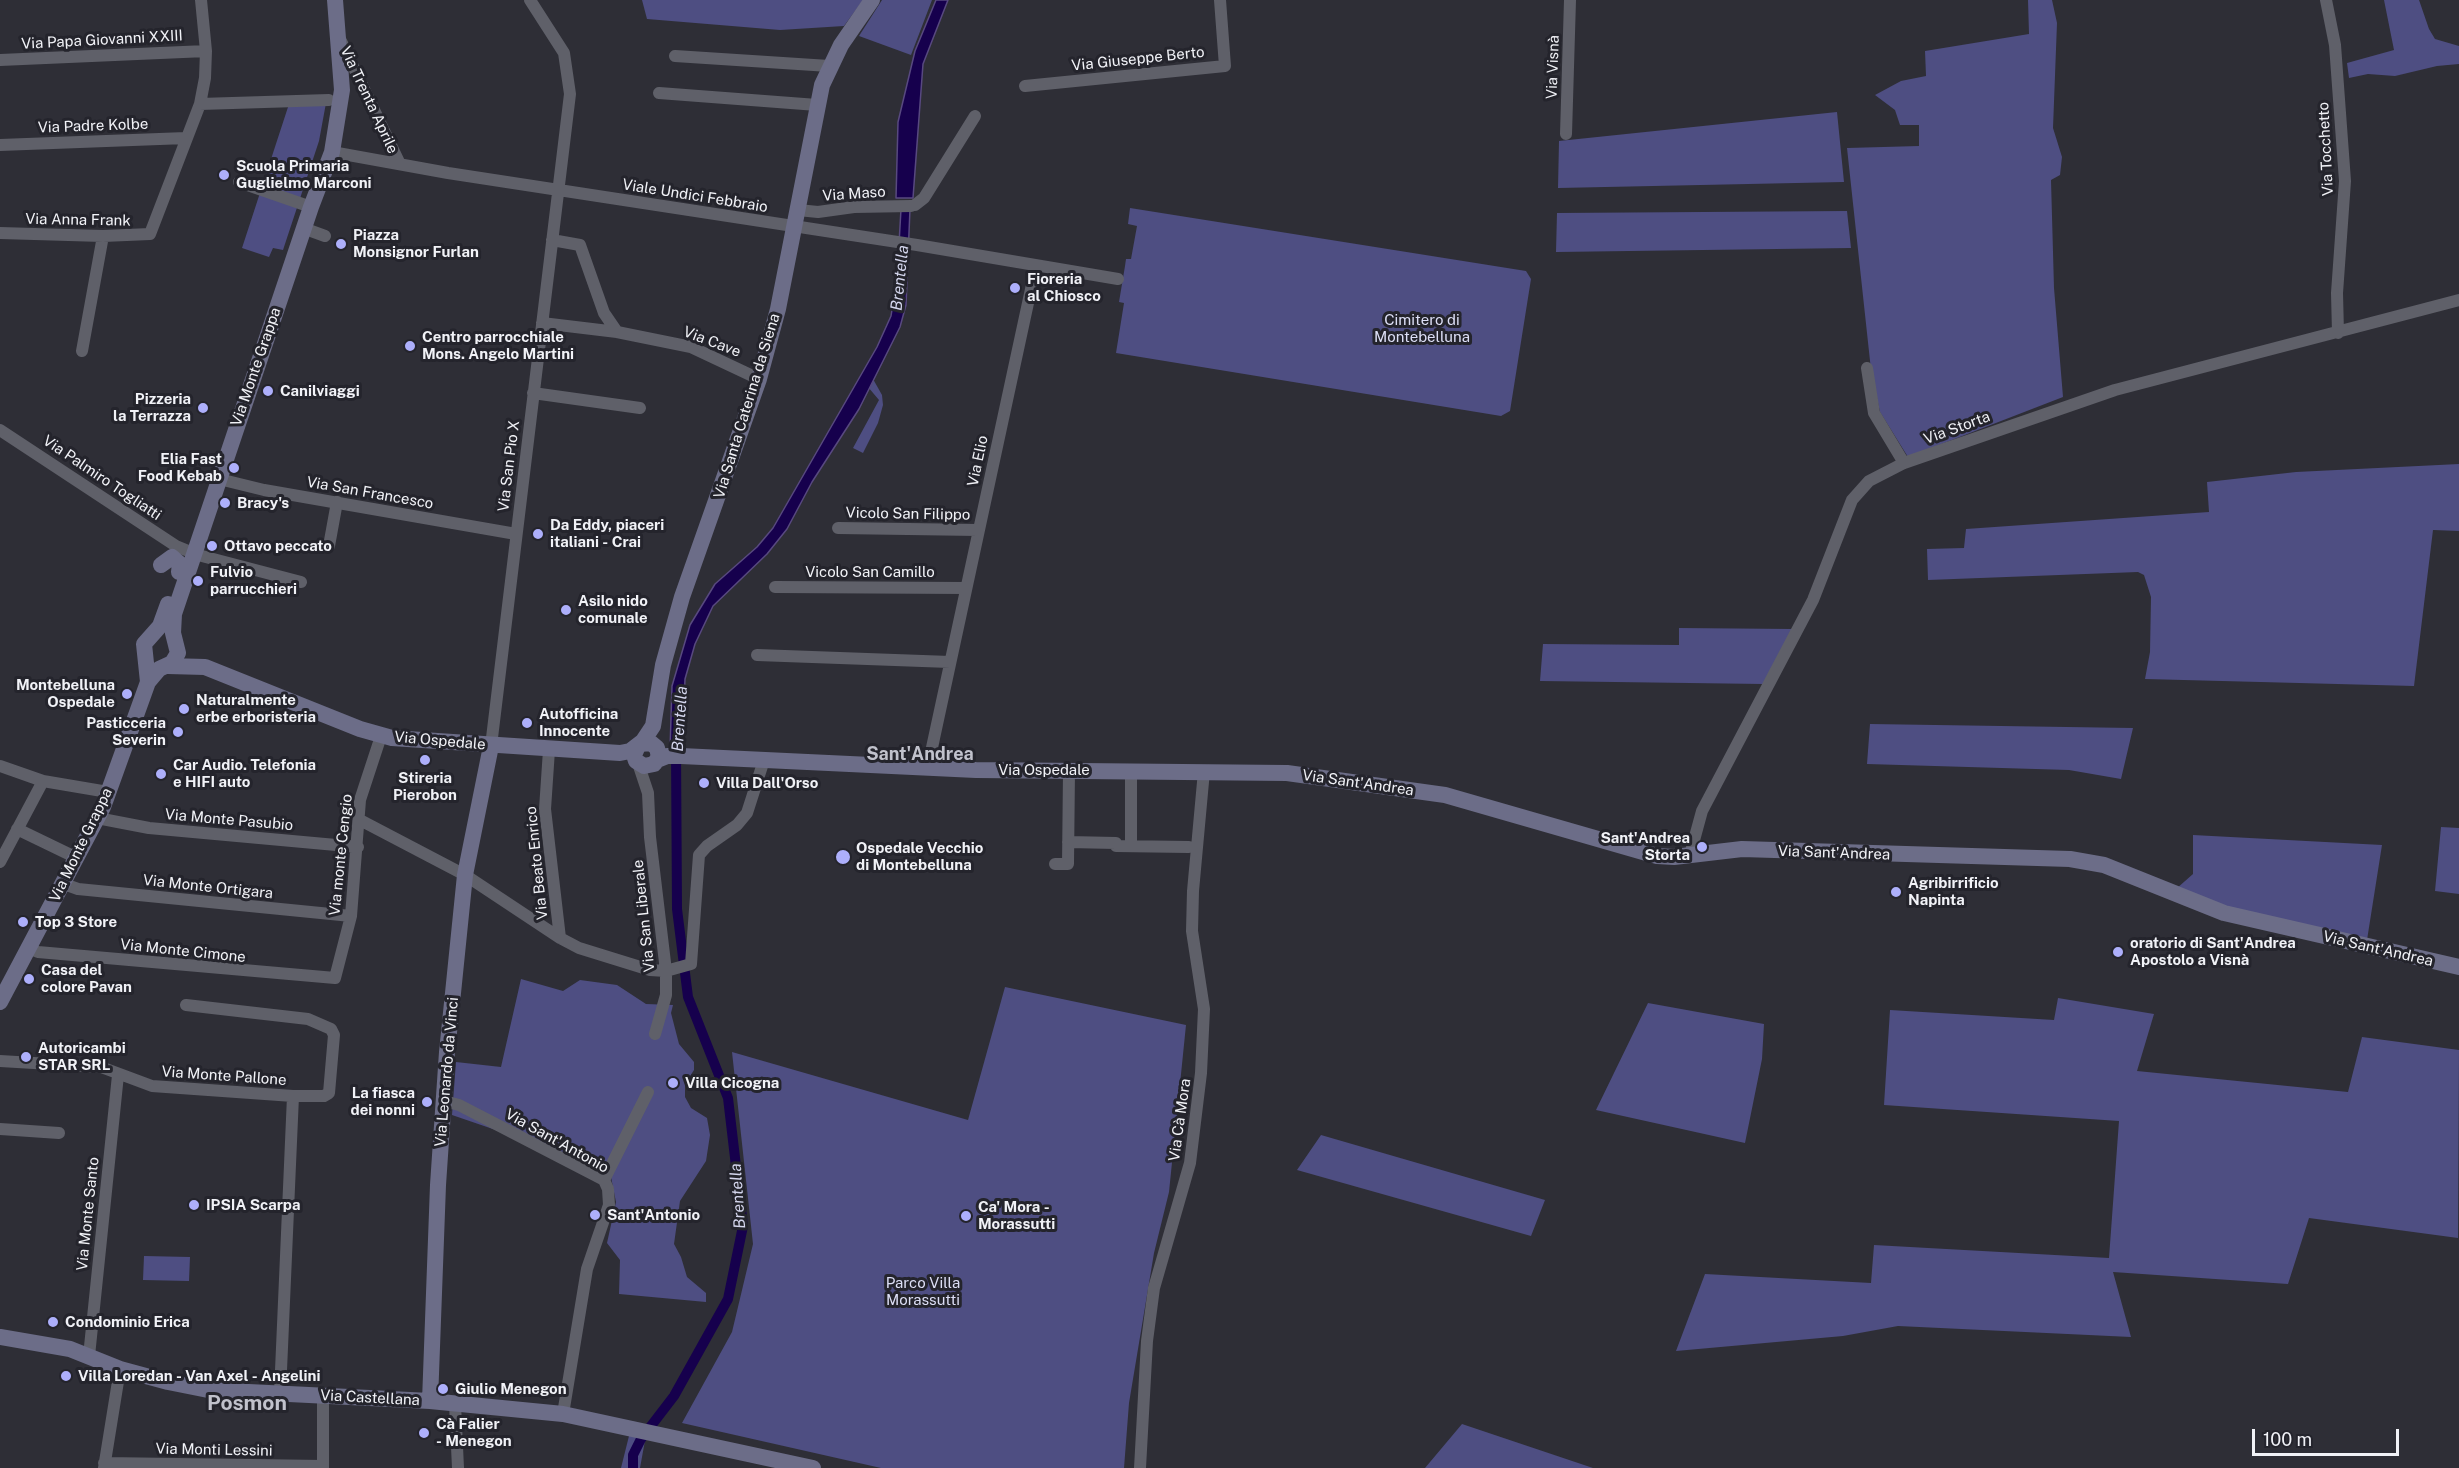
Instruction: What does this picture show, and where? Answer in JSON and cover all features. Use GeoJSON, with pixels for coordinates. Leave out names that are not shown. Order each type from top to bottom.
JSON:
{"type":"FeatureCollection","features":[{"type":"Feature","properties":{"kind":"street"},"geometry":{"type":"LineString","coordinates":[[186,138],[200,104],[205,78],[206,51],[201,0]]}},
{"type":"Feature","properties":{"kind":"street","name":"Via Trenta Aprile"},"geometry":{"type":"LineString","coordinates":[[303,228],[332,152],[342,90],[335,0]]}},
{"type":"Feature","properties":{"kind":"street","name":"Via San Pio X"},"geometry":{"type":"LineString","coordinates":[[491,746],[570,94],[567,64],[560,43],[530,0]]}},
{"type":"Feature","properties":{"kind":"street","name":"Via Santa Caterina da Siena"},"geometry":{"type":"LineString","coordinates":[[638,754],[652,728],[656,714],[663,665],[682,597],[759,379],[796,218],[817,105],[829,66],[872,0]]}},
{"type":"Feature","properties":{"kind":"street","name":"Via Giuseppe Berto"},"geometry":{"type":"LineString","coordinates":[[1025,86],[1225,66],[1220,0]]}},
{"type":"Feature","properties":{"kind":"street","name":"Via Visnà"},"geometry":{"type":"LineString","coordinates":[[1566,134],[1570,0]]}},
{"type":"Feature","properties":{"kind":"street","name":"Via Tocchetto"},"geometry":{"type":"LineString","coordinates":[[2326,0],[2335,45],[2345,181],[2337,293],[2338,333]]}},
{"type":"Feature","properties":{"kind":"street","name":"Via Trenta Aprile"},"geometry":{"type":"LineString","coordinates":[[338,35],[400,164]]}},
{"type":"Feature","properties":{"kind":"street","name":"Via Papa Giovanni XXIII"},"geometry":{"type":"LineString","coordinates":[[0,60],[206,51]]}},
{"type":"Feature","properties":{"kind":"street"},"geometry":{"type":"LineString","coordinates":[[675,56],[829,66]]}},
{"type":"Feature","properties":{"kind":"street"},"geometry":{"type":"LineString","coordinates":[[659,93],[817,105]]}},
{"type":"Feature","properties":{"kind":"street"},"geometry":{"type":"LineString","coordinates":[[200,104],[329,100]]}},
{"type":"Feature","properties":{"kind":"street","name":"Via Maso"},"geometry":{"type":"LineString","coordinates":[[796,218],[854,207],[913,206],[924,198],[975,116]]}},
{"type":"Feature","properties":{"kind":"street","name":"Via Padre Kolbe"},"geometry":{"type":"LineString","coordinates":[[0,145],[186,138]]}},
{"type":"Feature","properties":{"kind":"street","name":"Via Anna Frank"},"geometry":{"type":"LineString","coordinates":[[0,233],[144,236],[153,231],[186,138]]}},
{"type":"Feature","properties":{"kind":"street","name":"Viale Undici Febbraio"},"geometry":{"type":"LineString","coordinates":[[332,152],[558,190],[796,218],[896,242],[1118,279]]}},
{"type":"Feature","properties":{"kind":"street"},"geometry":{"type":"LineString","coordinates":[[239,182],[311,207]]}},
{"type":"Feature","properties":{"kind":"street"},"geometry":{"type":"LineString","coordinates":[[303,228],[325,236]]}},
{"type":"Feature","properties":{"kind":"street","name":"Via Monte Grappa"},"geometry":{"type":"LineString","coordinates":[[0,1002],[97,818],[148,682],[159,664],[176,658],[173,618],[191,553],[219,479],[303,228]]}},
{"type":"Feature","properties":{"kind":"street"},"geometry":{"type":"LineString","coordinates":[[82,351],[104,236]]}},
{"type":"Feature","properties":{"kind":"street"},"geometry":{"type":"LineString","coordinates":[[552,240],[580,245],[601,305],[617,332]]}},
{"type":"Feature","properties":{"kind":"street","name":"Via Elio"},"geometry":{"type":"LineString","coordinates":[[928,766],[1036,266]]}},
{"type":"Feature","properties":{"kind":"street","name":"Via Storta"},"geometry":{"type":"LineString","coordinates":[[1690,855],[1702,811],[1813,600],[1852,500],[1869,482],[1904,463],[2115,390],[2459,300]]}},
{"type":"Feature","properties":{"kind":"street","name":"Via Cave"},"geometry":{"type":"LineString","coordinates":[[542,323],[617,332],[691,347],[759,379]]}},
{"type":"Feature","properties":{"kind":"street"},"geometry":{"type":"LineString","coordinates":[[1867,368],[1874,413],[1904,463]]}},
{"type":"Feature","properties":{"kind":"street"},"geometry":{"type":"LineString","coordinates":[[533,393],[640,408]]}},
{"type":"Feature","properties":{"kind":"street","name":"Via Palmiro Togliatti"},"geometry":{"type":"LineString","coordinates":[[0,430],[163,538],[191,553],[301,582]]}},
{"type":"Feature","properties":{"kind":"street","name":"Via San Francesco"},"geometry":{"type":"LineString","coordinates":[[219,479],[264,490],[516,534]]}},
{"type":"Feature","properties":{"kind":"street"},"geometry":{"type":"LineString","coordinates":[[329,546],[337,502]]}},
{"type":"Feature","properties":{"kind":"street","name":"Vicolo San Filippo"},"geometry":{"type":"LineString","coordinates":[[838,528],[978,530]]}},
{"type":"Feature","properties":{"kind":"street"},"geometry":{"type":"LineString","coordinates":[[161,565],[170,546],[163,538]]}},
{"type":"Feature","properties":{"kind":"street","name":"Via Monte Grappa"},"geometry":{"type":"LineString","coordinates":[[159,664],[143,650],[147,638],[164,619],[180,572],[191,553]]}},
{"type":"Feature","properties":{"kind":"street"},"geometry":{"type":"LineString","coordinates":[[161,565],[167,558],[173,558],[180,564],[180,572]]}},
{"type":"Feature","properties":{"kind":"street","name":"Vicolo San Camillo"},"geometry":{"type":"LineString","coordinates":[[775,587],[966,588]]}},
{"type":"Feature","properties":{"kind":"street"},"geometry":{"type":"LineString","coordinates":[[152,634],[164,632],[176,643]]}},
{"type":"Feature","properties":{"kind":"street","name":"Via Ospedale"},"geometry":{"type":"LineString","coordinates":[[176,643],[200,664],[381,736],[549,750],[628,752],[638,754],[648,766],[663,755],[1069,771],[1204,771]]}},
{"type":"Feature","properties":{"kind":"street"},"geometry":{"type":"LineString","coordinates":[[757,655],[950,662]]}},
{"type":"Feature","properties":{"kind":"street","name":"Via Ospedale"},"geometry":{"type":"LineString","coordinates":[[159,664],[200,664]]}},
{"type":"Feature","properties":{"kind":"street","name":"Via Santa Caterina da Siena"},"geometry":{"type":"LineString","coordinates":[[656,714],[663,755]]}},
{"type":"Feature","properties":{"kind":"street","name":"Via monte Cengio"},"geometry":{"type":"LineString","coordinates":[[335,978],[351,916],[364,783],[381,736]]}},
{"type":"Feature","properties":{"kind":"street","name":"Via Leonardo da Vinci"},"geometry":{"type":"LineString","coordinates":[[430,1401],[438,1185],[465,875],[491,746]]}},
{"type":"Feature","properties":{"kind":"street","name":"Via Beato Enrico"},"geometry":{"type":"LineString","coordinates":[[549,750],[545,809],[560,938]]}},
{"type":"Feature","properties":{"kind":"street","name":"Via San Liberale"},"geometry":{"type":"LineString","coordinates":[[638,754],[648,793],[651,847],[666,971],[666,995],[655,1034]]}},
{"type":"Feature","properties":{"kind":"street","name":"Via San Liberale"},"geometry":{"type":"LineString","coordinates":[[648,793],[663,755]]}},
{"type":"Feature","properties":{"kind":"street"},"geometry":{"type":"LineString","coordinates":[[360,820],[465,875],[560,938],[579,948],[650,970],[666,971],[687,967],[693,959],[699,855],[707,846],[737,825],[747,813],[764,760]]}},
{"type":"Feature","properties":{"kind":"street"},"geometry":{"type":"LineString","coordinates":[[0,765],[42,781],[108,792]]}},
{"type":"Feature","properties":{"kind":"street"},"geometry":{"type":"LineString","coordinates":[[1056,864],[1068,864],[1069,771]]}},
{"type":"Feature","properties":{"kind":"street","name":"Via Sant'Andrea"},"geometry":{"type":"LineString","coordinates":[[1204,771],[1287,773],[1445,795],[1657,856],[1742,849],[2081,861],[2104,865],[2224,914],[2459,967]]}},
{"type":"Feature","properties":{"kind":"street","name":"Via Cà Mora"},"geometry":{"type":"LineString","coordinates":[[1140,1468],[1147,1341],[1154,1288],[1190,1163],[1201,1073],[1204,1010],[1192,931],[1193,891],[1204,771]]}},
{"type":"Feature","properties":{"kind":"street"},"geometry":{"type":"LineString","coordinates":[[1131,779],[1131,846]]}},
{"type":"Feature","properties":{"kind":"street"},"geometry":{"type":"LineString","coordinates":[[0,862],[42,781]]}},
{"type":"Feature","properties":{"kind":"street","name":"Via Monte Pasubio"},"geometry":{"type":"LineString","coordinates":[[97,818],[149,828],[358,847]]}},
{"type":"Feature","properties":{"kind":"street"},"geometry":{"type":"LineString","coordinates":[[17,829],[77,858]]}},
{"type":"Feature","properties":{"kind":"street"},"geometry":{"type":"LineString","coordinates":[[1068,842],[1190,847]]}},
{"type":"Feature","properties":{"kind":"street","name":"Via Monte Ortigara"},"geometry":{"type":"LineString","coordinates":[[64,884],[78,888],[351,916]]}},
{"type":"Feature","properties":{"kind":"street","name":"Via Monte Cimone"},"geometry":{"type":"LineString","coordinates":[[28,948],[38,952],[335,978]]}},
{"type":"Feature","properties":{"kind":"street","name":"Via Monte Pallone"},"geometry":{"type":"LineString","coordinates":[[0,1061],[102,1067],[152,1086],[293,1096],[324,1096],[329,1093],[334,1035],[331,1029],[308,1019],[186,1005]]}},
{"type":"Feature","properties":{"kind":"street","name":"Via Monte Santo"},"geometry":{"type":"LineString","coordinates":[[89,1356],[118,1075]]}},
{"type":"Feature","properties":{"kind":"street"},"geometry":{"type":"LineString","coordinates":[[604,1180],[648,1092]]}},
{"type":"Feature","properties":{"kind":"street","name":"Via Monte Pallone"},"geometry":{"type":"LineString","coordinates":[[279,1393],[293,1096]]}},
{"type":"Feature","properties":{"kind":"street","name":"Via Sant'Antonio"},"geometry":{"type":"LineString","coordinates":[[444,1101],[459,1105],[604,1180],[608,1189],[609,1205],[587,1269],[563,1414]]}},
{"type":"Feature","properties":{"kind":"street"},"geometry":{"type":"LineString","coordinates":[[0,1129],[59,1133]]}},
{"type":"Feature","properties":{"kind":"street","name":"Via Castellana"},"geometry":{"type":"LineString","coordinates":[[0,1337],[70,1349],[120,1369],[208,1390],[430,1401],[563,1414],[813,1468]]}},
{"type":"Feature","properties":{"kind":"street"},"geometry":{"type":"LineString","coordinates":[[104,1466],[120,1369]]}},
{"type":"Feature","properties":{"kind":"street"},"geometry":{"type":"LineString","coordinates":[[323,1396],[323,1467]]}},
{"type":"Feature","properties":{"kind":"street"},"geometry":{"type":"LineString","coordinates":[[455,1404],[458,1468]]}},
{"type":"Feature","properties":{"kind":"street","name":"Via Monti Lessini"},"geometry":{"type":"LineString","coordinates":[[104,1466],[323,1467]]}},
{"type":"Feature","properties":{"kind":"green space"},"geometry":{"type":"Polygon","coordinates":[[[642,0],[863,0],[844,26],[780,30],[647,19],[642,0]]]}},
{"type":"Feature","properties":{"kind":"green space"},"geometry":{"type":"Polygon","coordinates":[[[882,0],[932,0],[911,55],[859,36],[882,0]]]}},
{"type":"Feature","properties":{"kind":"green space"},"geometry":{"type":"Polygon","coordinates":[[[2028,0],[2052,0],[2057,23],[2053,128],[2062,157],[2060,175],[2051,180],[2054,288],[2063,397],[1908,457],[1880,412],[1871,370],[1847,148],[1919,146],[1919,125],[1900,125],[1895,110],[1875,95],[1901,81],[1926,76],[1925,51],[2029,34],[2028,0]]]}},
{"type":"Feature","properties":{"kind":"green space"},"geometry":{"type":"Polygon","coordinates":[[[2384,0],[2419,0],[2435,39],[2459,46],[2459,64],[2437,66],[2395,76],[2368,74],[2349,78],[2347,63],[2394,50],[2384,0]]]}},
{"type":"Feature","properties":{"kind":"green space"},"geometry":{"type":"Polygon","coordinates":[[[326,103],[319,141],[283,250],[273,248],[269,257],[242,248],[289,104],[326,103]]]}},
{"type":"Feature","properties":{"kind":"green space"},"geometry":{"type":"Polygon","coordinates":[[[1837,112],[1844,182],[1558,188],[1559,141],[1837,112]]]}},
{"type":"Feature","properties":{"kind":"green space","name":"Cimitero di Montebelluna"},"geometry":{"type":"Polygon","coordinates":[[[1130,208],[1526,271],[1531,279],[1510,411],[1501,416],[1116,353],[1124,303],[1119,302],[1126,259],[1131,259],[1137,226],[1128,224],[1130,208]]]}},
{"type":"Feature","properties":{"kind":"green space"},"geometry":{"type":"Polygon","coordinates":[[[1847,211],[1851,248],[1556,252],[1557,213],[1847,211]]]}},
{"type":"Feature","properties":{"kind":"green space"},"geometry":{"type":"Polygon","coordinates":[[[873,379],[882,395],[883,405],[878,423],[863,453],[853,448],[879,400],[868,387],[873,379]]]}},
{"type":"Feature","properties":{"kind":"green space"},"geometry":{"type":"Polygon","coordinates":[[[2459,464],[2459,531],[2433,530],[2414,686],[2145,679],[2150,652],[2151,597],[2144,575],[2138,572],[1928,580],[1927,549],[1964,548],[1966,529],[2209,512],[2207,482],[2296,472],[2459,464]]]}},
{"type":"Feature","properties":{"kind":"green space"},"geometry":{"type":"Polygon","coordinates":[[[1679,628],[1793,629],[1763,684],[1540,681],[1543,644],[1679,645],[1679,628]]]}},
{"type":"Feature","properties":{"kind":"green space"},"geometry":{"type":"Polygon","coordinates":[[[1870,724],[2133,728],[2121,779],[2069,770],[1867,764],[1870,724]]]}},
{"type":"Feature","properties":{"kind":"green space"},"geometry":{"type":"Polygon","coordinates":[[[2441,827],[2459,828],[2459,894],[2435,891],[2441,827]]]}},
{"type":"Feature","properties":{"kind":"green space"},"geometry":{"type":"Polygon","coordinates":[[[2193,835],[2382,845],[2367,940],[2227,908],[2176,889],[2193,874],[2193,835]]]}},
{"type":"Feature","properties":{"kind":"green space"},"geometry":{"type":"Polygon","coordinates":[[[521,979],[563,991],[580,980],[617,985],[646,1004],[673,1005],[671,1013],[679,1044],[694,1062],[694,1070],[685,1084],[685,1097],[691,1108],[707,1118],[710,1135],[706,1161],[680,1201],[674,1244],[687,1277],[706,1293],[706,1302],[619,1294],[620,1260],[607,1243],[616,1202],[611,1177],[554,1150],[452,1115],[456,1062],[501,1067],[521,979]]]}},
{"type":"Feature","properties":{"kind":"green space","name":"Parco Villa Morassutti"},"geometry":{"type":"Polygon","coordinates":[[[1005,987],[1186,1025],[1169,1192],[1154,1253],[1129,1403],[1124,1468],[881,1468],[682,1423],[732,1332],[753,1244],[732,1052],[968,1120],[1005,987]]]}},
{"type":"Feature","properties":{"kind":"green space"},"geometry":{"type":"Polygon","coordinates":[[[2058,998],[2154,1014],[2137,1071],[2348,1092],[2362,1037],[2459,1050],[2458,1238],[2309,1218],[2288,1284],[2113,1272],[2131,1337],[1898,1326],[1843,1336],[1676,1351],[1705,1274],[1871,1283],[1874,1245],[2109,1258],[2119,1121],[1884,1105],[1890,1010],[2054,1020],[2058,998]]]}},
{"type":"Feature","properties":{"kind":"green space"},"geometry":{"type":"Polygon","coordinates":[[[1648,1003],[1764,1024],[1762,1059],[1745,1143],[1596,1110],[1648,1003]]]}},
{"type":"Feature","properties":{"kind":"green space"},"geometry":{"type":"Polygon","coordinates":[[[1321,1135],[1545,1200],[1531,1236],[1297,1170],[1321,1135]]]}},
{"type":"Feature","properties":{"kind":"green space"},"geometry":{"type":"Polygon","coordinates":[[[144,1256],[190,1257],[189,1281],[143,1280],[144,1256]]]}},
{"type":"Feature","properties":{"kind":"green space"},"geometry":{"type":"Polygon","coordinates":[[[1462,1424],[1593,1468],[1425,1468],[1462,1424]]]}},
{"type":"Feature","properties":{"kind":"green space"},"geometry":{"type":"Polygon","coordinates":[[[646,1435],[640,1468],[621,1468],[629,1436],[646,1435]]]}},
{"type":"Feature","properties":{"kind":"water"},"geometry":{"type":"Polygon","coordinates":[[[936,0],[948,0],[923,64],[913,198],[896,198],[898,122],[915,51],[936,0]]]}},
{"type":"Feature","properties":{"kind":"water"},"geometry":{"type":"Polygon","coordinates":[[[901,209],[910,209],[906,305],[900,327],[859,409],[812,482],[787,529],[767,554],[713,606],[695,644],[685,679],[682,751],[670,750],[672,686],[690,625],[715,584],[757,547],[773,528],[877,347],[891,316],[897,279],[901,209]]]}},
{"type":"Feature","properties":{"kind":"waterway","name":"Brentella"},"geometry":{"type":"LineString","coordinates":[[633,1468],[633,1455],[641,1439],[674,1396],[728,1299],[743,1226],[728,1098],[688,997],[677,909],[676,750]]}},
{"type":"Feature","properties":{"kind":"place","name":"Scuola Primaria Guglielmo Marconi"},"geometry":{"type":"Point","coordinates":[224,175]}},
{"type":"Feature","properties":{"kind":"place","name":"Piazza Monsignor Furlan"},"geometry":{"type":"Point","coordinates":[341,244]}},
{"type":"Feature","properties":{"kind":"place","name":"Fioreria al Chiosco"},"geometry":{"type":"Point","coordinates":[1015,288]}},
{"type":"Feature","properties":{"kind":"place","name":"Centro parrocchiale Mons. Angelo Martini"},"geometry":{"type":"Point","coordinates":[410,346]}},
{"type":"Feature","properties":{"kind":"place","name":"Canilviaggi"},"geometry":{"type":"Point","coordinates":[268,391]}},
{"type":"Feature","properties":{"kind":"place","name":"Pizzeria la Terrazza"},"geometry":{"type":"Point","coordinates":[203,408]}},
{"type":"Feature","properties":{"kind":"place","name":"Elia Fast Food Kebab"},"geometry":{"type":"Point","coordinates":[234,468]}},
{"type":"Feature","properties":{"kind":"place","name":"Bracy's"},"geometry":{"type":"Point","coordinates":[225,503]}},
{"type":"Feature","properties":{"kind":"place","name":"Da Eddy, piaceri italiani - Crai"},"geometry":{"type":"Point","coordinates":[538,534]}},
{"type":"Feature","properties":{"kind":"place","name":"Ottavo peccato"},"geometry":{"type":"Point","coordinates":[212,546]}},
{"type":"Feature","properties":{"kind":"place","name":"Fulvio parrucchieri"},"geometry":{"type":"Point","coordinates":[198,581]}},
{"type":"Feature","properties":{"kind":"place","name":"Asilo nido comunale"},"geometry":{"type":"Point","coordinates":[566,610]}},
{"type":"Feature","properties":{"kind":"place","name":"Montebelluna Ospedale"},"geometry":{"type":"Point","coordinates":[127,694]}},
{"type":"Feature","properties":{"kind":"place","name":"Naturalmente erbe erboristeria"},"geometry":{"type":"Point","coordinates":[184,709]}},
{"type":"Feature","properties":{"kind":"place","name":"Autofficina Innocente"},"geometry":{"type":"Point","coordinates":[527,723]}},
{"type":"Feature","properties":{"kind":"place","name":"Pasticceria Severin"},"geometry":{"type":"Point","coordinates":[178,732]}},
{"type":"Feature","properties":{"kind":"place","name":"Stireria Pierobon"},"geometry":{"type":"Point","coordinates":[425,760]}},
{"type":"Feature","properties":{"kind":"place","name":"Car Audio. Telefonia e HIFI auto"},"geometry":{"type":"Point","coordinates":[161,774]}},
{"type":"Feature","properties":{"kind":"place","name":"Villa Dall'Orso"},"geometry":{"type":"Point","coordinates":[704,783]}},
{"type":"Feature","properties":{"kind":"place","name":"Sant'Andrea Storta"},"geometry":{"type":"Point","coordinates":[1702,847]}},
{"type":"Feature","properties":{"kind":"place","name":"Ospedale Vecchio di Montebelluna"},"geometry":{"type":"Point","coordinates":[843,857]}},
{"type":"Feature","properties":{"kind":"place","name":"Agribirrificio Napinta"},"geometry":{"type":"Point","coordinates":[1896,892]}},
{"type":"Feature","properties":{"kind":"place","name":"Top 3 Store"},"geometry":{"type":"Point","coordinates":[23,922]}},
{"type":"Feature","properties":{"kind":"place","name":"oratorio di Sant'Andrea Apostolo a Visnà"},"geometry":{"type":"Point","coordinates":[2118,952]}},
{"type":"Feature","properties":{"kind":"place","name":"Casa del colore Pavan"},"geometry":{"type":"Point","coordinates":[29,979]}},
{"type":"Feature","properties":{"kind":"place","name":"Autoricambi STAR SRL"},"geometry":{"type":"Point","coordinates":[26,1057]}},
{"type":"Feature","properties":{"kind":"place","name":"Villa Cicogna"},"geometry":{"type":"Point","coordinates":[673,1083]}},
{"type":"Feature","properties":{"kind":"place","name":"La fiasca dei nonni"},"geometry":{"type":"Point","coordinates":[427,1102]}},
{"type":"Feature","properties":{"kind":"place","name":"IPSIA Scarpa"},"geometry":{"type":"Point","coordinates":[194,1205]}},
{"type":"Feature","properties":{"kind":"place","name":"Sant'Antonio"},"geometry":{"type":"Point","coordinates":[595,1215]}},
{"type":"Feature","properties":{"kind":"place","name":"Ca' Mora - Morassutti"},"geometry":{"type":"Point","coordinates":[966,1216]}},
{"type":"Feature","properties":{"kind":"place","name":"Condominio Erica"},"geometry":{"type":"Point","coordinates":[53,1322]}},
{"type":"Feature","properties":{"kind":"place","name":"Villa Loredan - Van Axel - Angelini"},"geometry":{"type":"Point","coordinates":[66,1376]}},
{"type":"Feature","properties":{"kind":"place","name":"Giulio Menegon"},"geometry":{"type":"Point","coordinates":[443,1389]}},
{"type":"Feature","properties":{"kind":"place","name":"Cà Falier - Menegon"},"geometry":{"type":"Point","coordinates":[424,1433]}},
{"type":"Feature","properties":{"kind":"district","name":"Sant'Andrea"},"geometry":{"type":"Point","coordinates":[920,754]}},
{"type":"Feature","properties":{"kind":"district","name":"Posmon"},"geometry":{"type":"Point","coordinates":[247,1404]}}]}
